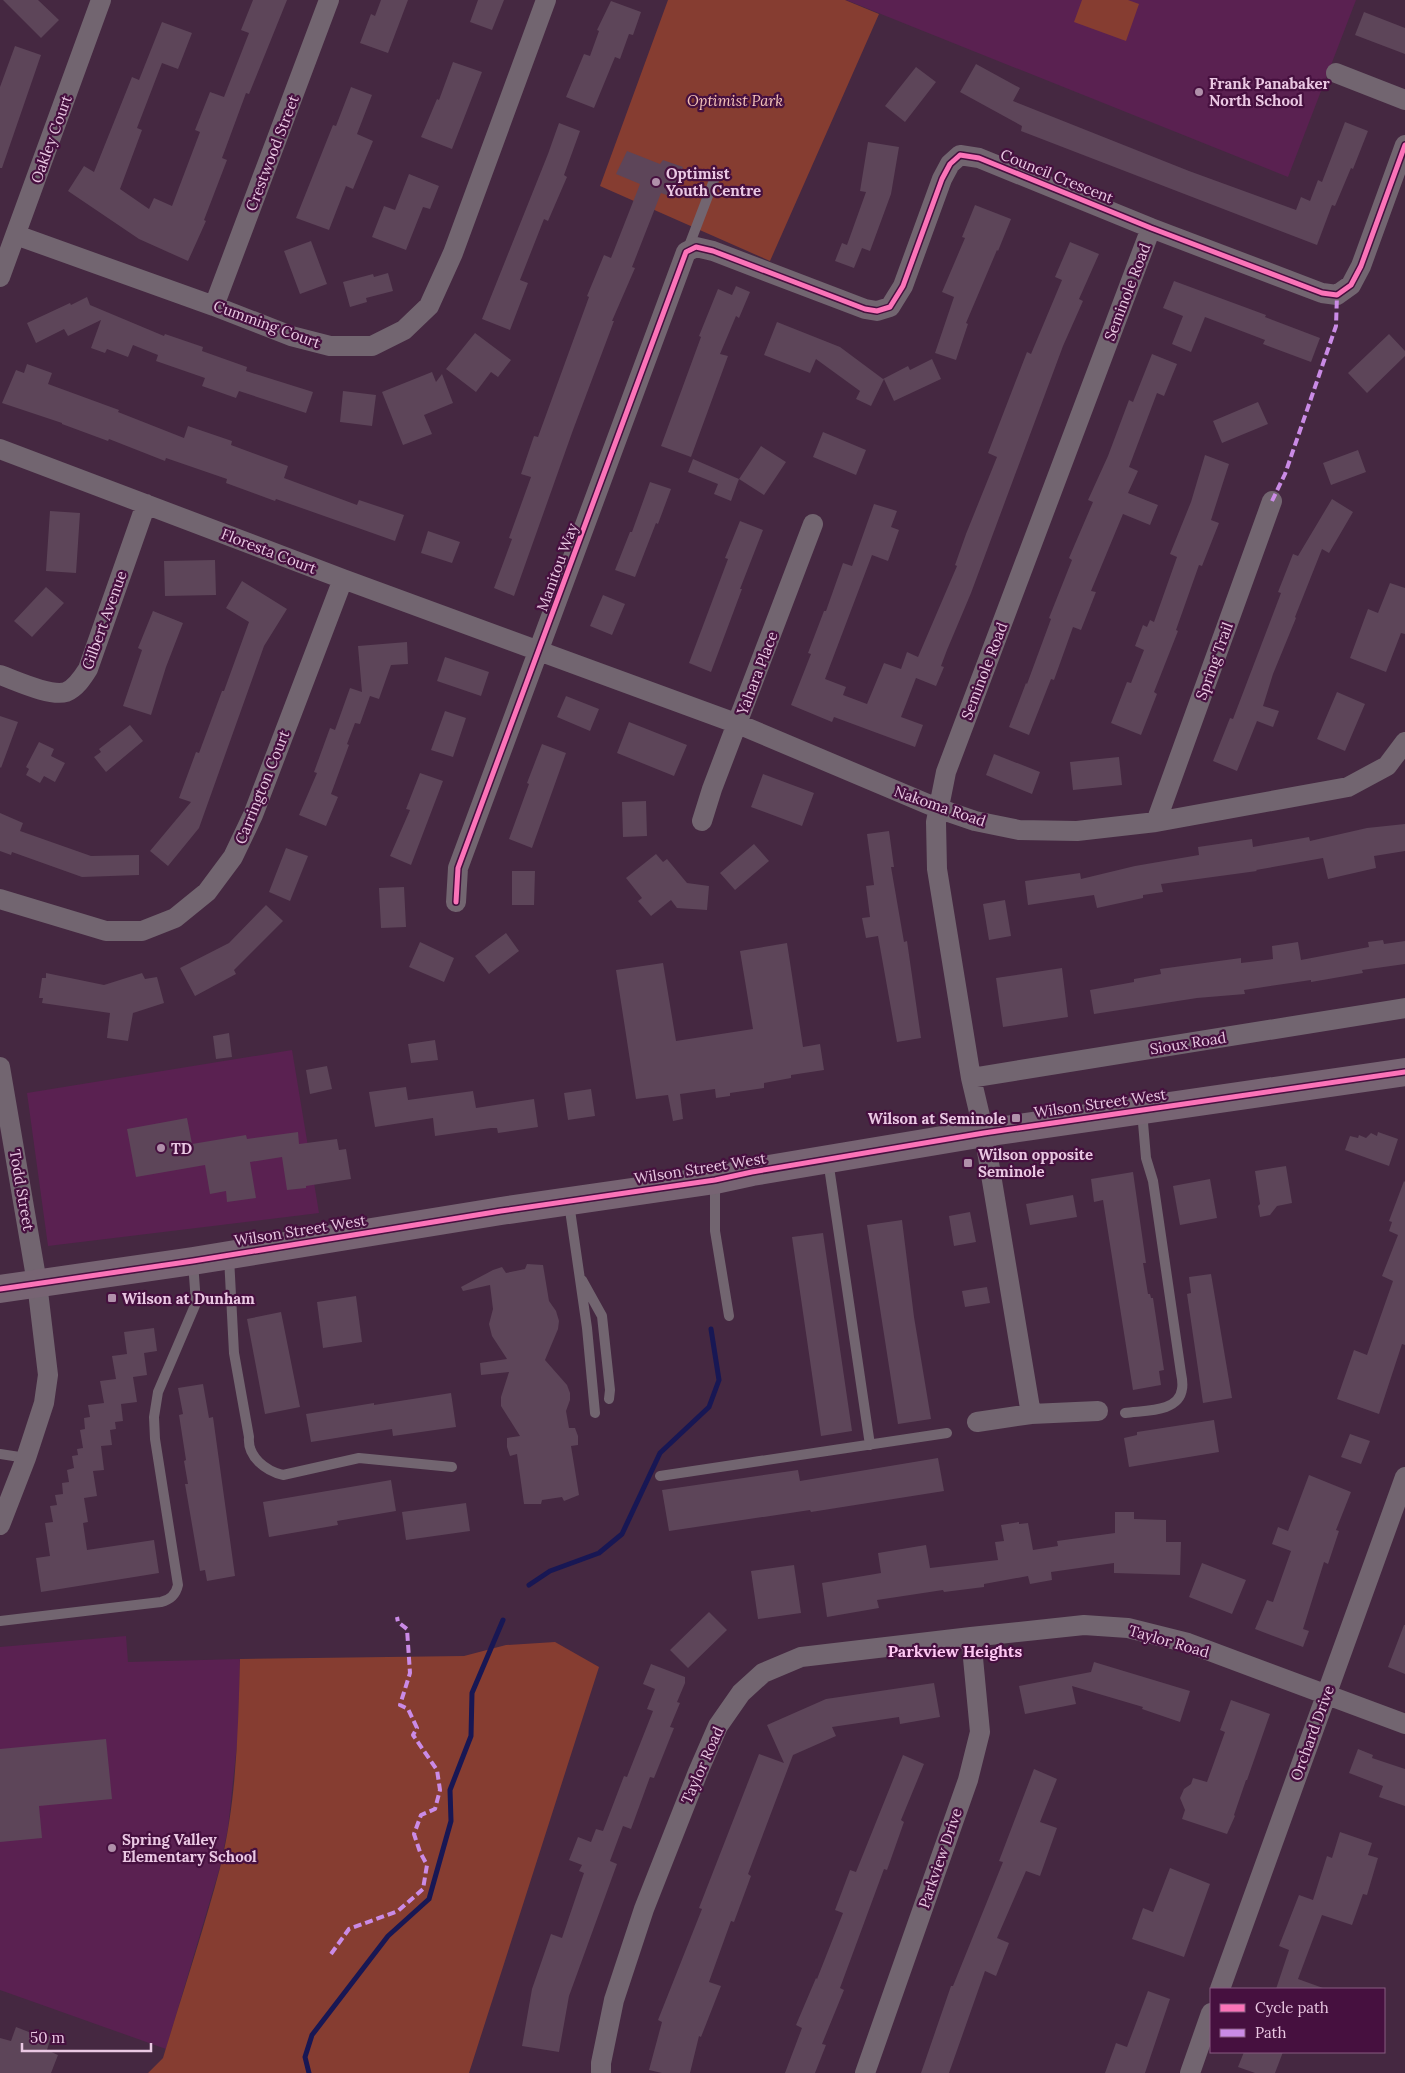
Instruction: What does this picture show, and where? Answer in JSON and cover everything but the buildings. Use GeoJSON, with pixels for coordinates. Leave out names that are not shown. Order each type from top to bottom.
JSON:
{"type":"FeatureCollection","features":[{"type":"Feature","properties":{"kind":"main road","name":"Wilson Street West"},"geometry":{"type":"LineString","coordinates":[[0,1288],[193,1261],[569,1200],[715,1180],[984,1133],[1405,1072]]}},
{"type":"Feature","properties":{"kind":"street","name":"Oakley Court"},"geometry":{"type":"LineString","coordinates":[[0,277],[101,0]]}},
{"type":"Feature","properties":{"kind":"street","name":"Crestwood Street"},"geometry":{"type":"LineString","coordinates":[[214,306],[329,0]]}},
{"type":"Feature","properties":{"kind":"street","name":"Cumming Court"},"geometry":{"type":"LineString","coordinates":[[16,234],[291,336],[330,346],[372,346],[404,330],[429,306],[453,253],[546,0]]}},
{"type":"Feature","properties":{"kind":"street"},"geometry":{"type":"LineString","coordinates":[[1336,73],[1405,100]]}},
{"type":"Feature","properties":{"kind":"street","name":"Council Crescent"},"geometry":{"type":"LineString","coordinates":[[691,250],[713,251],[865,309],[877,311],[890,307],[902,286],[942,179],[950,164],[960,155],[979,158],[1151,228],[1322,293],[1337,295],[1352,285],[1361,266],[1405,145]]}},
{"type":"Feature","properties":{"kind":"street","name":"Seminole Road"},"geometry":{"type":"LineString","coordinates":[[1031,1414],[984,1133],[971,1078],[937,869],[937,808],[946,772],[1151,228]]}},
{"type":"Feature","properties":{"kind":"street","name":"Manitou Way"},"geometry":{"type":"LineString","coordinates":[[456,902],[458,868],[691,250]]}},
{"type":"Feature","properties":{"kind":"street","name":"Floresta Court"},"geometry":{"type":"LineString","coordinates":[[0,449],[539,651]]}},
{"type":"Feature","properties":{"kind":"street","name":"Spring Trail"},"geometry":{"type":"LineString","coordinates":[[1156,822],[1272,501]]}},
{"type":"Feature","properties":{"kind":"street","name":"Gilbert Avenue"},"geometry":{"type":"LineString","coordinates":[[0,675],[44,691],[65,692],[80,681],[88,669],[146,504]]}},
{"type":"Feature","properties":{"kind":"street","name":"Yahara Place"},"geometry":{"type":"LineString","coordinates":[[702,821],[712,789],[813,524]]}},
{"type":"Feature","properties":{"kind":"street","name":"Carrington Court"},"geometry":{"type":"LineString","coordinates":[[0,899],[106,931],[142,931],[175,918],[207,892],[233,857],[253,815],[343,579]]}},
{"type":"Feature","properties":{"kind":"street","name":"Nakoma Road"},"geometry":{"type":"LineString","coordinates":[[539,651],[738,724],[937,808],[975,821],[1019,830],[1077,831],[1156,822],[1348,787],[1387,766],[1405,742]]}},
{"type":"Feature","properties":{"kind":"street","name":"Sioux Road"},"geometry":{"type":"LineString","coordinates":[[971,1078],[1405,1008]]}},
{"type":"Feature","properties":{"kind":"street","name":"Todd Street"},"geometry":{"type":"LineString","coordinates":[[0,1067],[37,1283],[48,1375],[44,1403],[26,1458],[0,1525]]}},
{"type":"Feature","properties":{"kind":"street"},"geometry":{"type":"LineString","coordinates":[[977,1422],[1031,1414],[1098,1411]]}},
{"type":"Feature","properties":{"kind":"street","name":"Orchard Drive"},"geometry":{"type":"LineString","coordinates":[[1220,1988],[1405,1477]]}},
{"type":"Feature","properties":{"kind":"street","name":"Taylor Road"},"geometry":{"type":"LineString","coordinates":[[602,2073],[600,2064],[614,2000],[644,1909],[698,1772],[718,1726],[741,1693],[763,1673],[801,1658],[971,1637],[1084,1625],[1128,1628],[1188,1643],[1405,1724]]}},
{"type":"Feature","properties":{"kind":"street","name":"Parkview Drive"},"geometry":{"type":"LineString","coordinates":[[864,2073],[968,1780],[973,1761],[980,1732],[971,1637]]}},
{"type":"Feature","properties":{"kind":"street"},"geometry":{"type":"LineString","coordinates":[[1190,2073],[1210,2016]]}},
{"type":"Feature","properties":{"kind":"lane","name":"Manitou Way"},"geometry":{"type":"LineString","coordinates":[[691,250],[716,175]]}},
{"type":"Feature","properties":{"kind":"lane"},"geometry":{"type":"LineString","coordinates":[[1125,1412],[1166,1407],[1174,1404],[1179,1398],[1182,1389],[1153,1181],[1146,1158],[1142,1110]]}},
{"type":"Feature","properties":{"kind":"lane"},"geometry":{"type":"LineString","coordinates":[[828,1160],[870,1445]]}},
{"type":"Feature","properties":{"kind":"lane"},"geometry":{"type":"LineString","coordinates":[[715,1180],[715,1231],[729,1316]]}},
{"type":"Feature","properties":{"kind":"lane"},"geometry":{"type":"LineString","coordinates":[[569,1200],[595,1413]]}},
{"type":"Feature","properties":{"kind":"lane"},"geometry":{"type":"LineString","coordinates":[[229,1254],[234,1353],[249,1443],[256,1460],[275,1473],[283,1475],[360,1458],[452,1467]]}},
{"type":"Feature","properties":{"kind":"lane"},"geometry":{"type":"LineString","coordinates":[[0,1621],[161,1602],[167,1600],[175,1593],[178,1585],[155,1440],[154,1418],[158,1392],[196,1303],[193,1261]]}},
{"type":"Feature","properties":{"kind":"lane"},"geometry":{"type":"LineString","coordinates":[[579,1275],[602,1316],[609,1399]]}},
{"type":"Feature","properties":{"kind":"lane"},"geometry":{"type":"LineString","coordinates":[[660,1476],[947,1433]]}},
{"type":"Feature","properties":{"kind":"lane"},"geometry":{"type":"LineString","coordinates":[[0,1454],[26,1458]]}},
{"type":"Feature","properties":{"kind":"shaded area","name":"Frank Panabaker North School"},"geometry":{"type":"Polygon","coordinates":[[[846,0],[1356,0],[1288,177],[846,0]]]}},
{"type":"Feature","properties":{"kind":"shaded area"},"geometry":{"type":"Polygon","coordinates":[[[292,1050],[319,1213],[48,1246],[27,1093],[292,1050]]]}},
{"type":"Feature","properties":{"kind":"shaded area","name":"Spring Valley Elementary School"},"geometry":{"type":"Polygon","coordinates":[[[126,1636],[128,1662],[240,1659],[238,1735],[228,1828],[220,1867],[166,2049],[0,1990],[0,1647],[126,1636]]]}},
{"type":"Feature","properties":{"kind":"green space","name":"Optimist Park"},"geometry":{"type":"Polygon","coordinates":[[[668,0],[845,0],[879,14],[770,261],[600,186],[668,0]]]}},
{"type":"Feature","properties":{"kind":"green space"},"geometry":{"type":"Polygon","coordinates":[[[1082,0],[1128,0],[1139,4],[1126,41],[1074,22],[1082,0]]]}},
{"type":"Feature","properties":{"kind":"green space"},"geometry":{"type":"Polygon","coordinates":[[[555,1642],[599,1667],[469,2073],[148,2073],[163,2058],[200,1940],[226,1842],[237,1738],[240,1659],[464,1656],[506,1645],[555,1642]]]}},
{"type":"Feature","properties":{"kind":"waterway"},"geometry":{"type":"LineString","coordinates":[[529,1585],[550,1571],[599,1553],[622,1534],[660,1453],[709,1407],[719,1380],[711,1329]]}},
{"type":"Feature","properties":{"kind":"waterway"},"geometry":{"type":"LineString","coordinates":[[309,2073],[305,2057],[312,2035],[388,1936],[429,1899],[451,1821],[450,1790],[471,1736],[472,1693],[503,1620]]}},
{"type":"Feature","properties":{"kind":"marked path"},"geometry":{"type":"LineString","coordinates":[[1272,501],[1285,474],[1336,326],[1337,295]]}},
{"type":"Feature","properties":{"kind":"marked path"},"geometry":{"type":"LineString","coordinates":[[331,1954],[349,1929],[398,1911],[423,1889],[427,1865],[414,1834],[421,1815],[435,1809],[440,1790],[437,1770],[413,1735],[417,1728],[408,1709],[400,1705],[410,1673],[407,1629],[398,1622],[397,1617]]}},
{"type":"Feature","properties":{"kind":"cycle path"},"geometry":{"type":"LineString","coordinates":[[456,902],[458,868],[686,252],[696,247],[713,251],[865,309],[877,311],[890,307],[903,286],[942,179],[950,164],[960,155],[979,158],[1151,228],[1322,293],[1337,295],[1351,285],[1361,266],[1405,145]]}},
{"type":"Feature","properties":{"kind":"cycle path"},"geometry":{"type":"LineString","coordinates":[[0,1289],[193,1261],[501,1211],[715,1180],[752,1172],[984,1133],[1405,1072]]}},
{"type":"Feature","properties":{"kind":"place","name":"Frank Panabaker North School"},"geometry":{"type":"Point","coordinates":[1199,92]}},
{"type":"Feature","properties":{"kind":"place","name":"Optimist Youth Centre"},"geometry":{"type":"Point","coordinates":[656,182]}},
{"type":"Feature","properties":{"kind":"place","name":"Wilson at Seminole"},"geometry":{"type":"Point","coordinates":[1016,1118]}},
{"type":"Feature","properties":{"kind":"place","name":"TD"},"geometry":{"type":"Point","coordinates":[161,1148]}},
{"type":"Feature","properties":{"kind":"place","name":"Wilson opposite Seminole"},"geometry":{"type":"Point","coordinates":[968,1163]}},
{"type":"Feature","properties":{"kind":"place","name":"Wilson at Dunham"},"geometry":{"type":"Point","coordinates":[112,1298]}},
{"type":"Feature","properties":{"kind":"place","name":"Spring Valley Elementary School"},"geometry":{"type":"Point","coordinates":[112,1848]}},
{"type":"Feature","properties":{"kind":"district","name":"Parkview Heights"},"geometry":{"type":"Point","coordinates":[955,1651]}}]}
